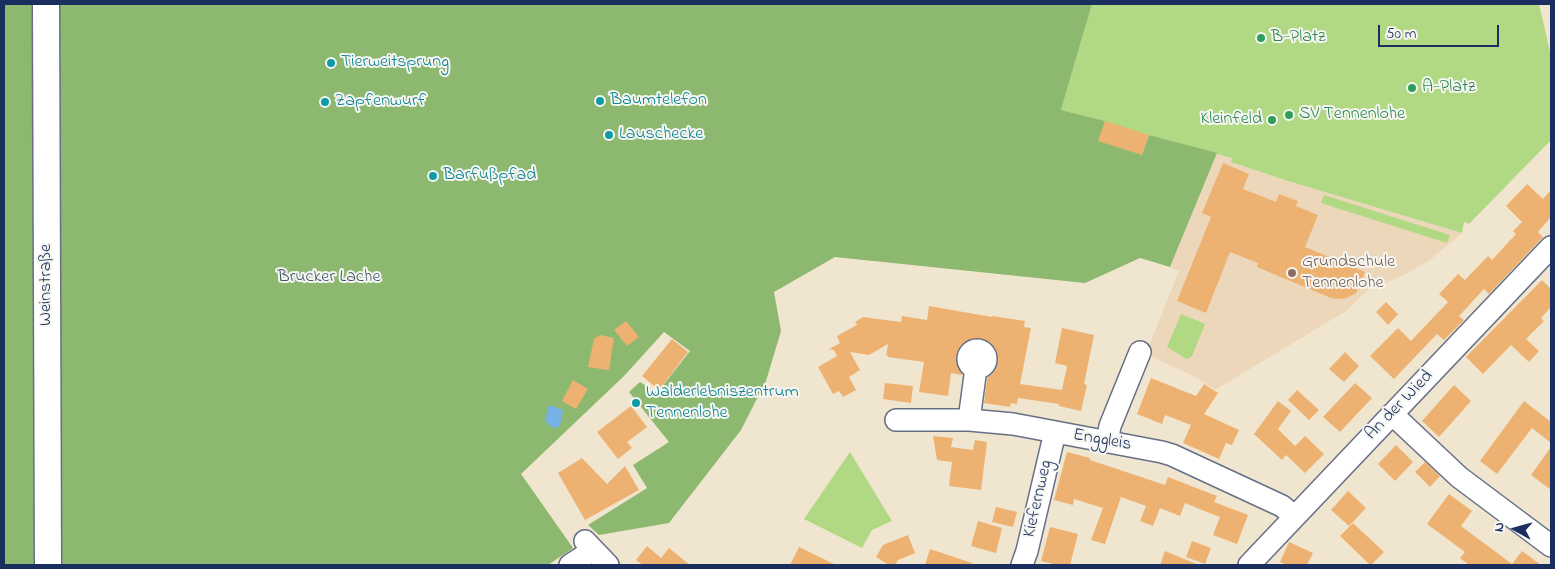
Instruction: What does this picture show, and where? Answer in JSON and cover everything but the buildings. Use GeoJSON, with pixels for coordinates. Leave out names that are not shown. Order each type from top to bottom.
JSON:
{"type":"FeatureCollection","features":[{"type":"Feature","properties":{"kind":"main road","name":"Weinstraße"},"geometry":{"type":"LineString","coordinates":[[46,4],[48,565]]}},
{"type":"Feature","properties":{"kind":"street","name":"An der Wied"},"geometry":{"type":"LineString","coordinates":[[1249,565],[1551,247]]}},
{"type":"Feature","properties":{"kind":"street"},"geometry":{"type":"LineString","coordinates":[[1107,442],[1110,426],[1140,352]]}},
{"type":"Feature","properties":{"kind":"street"},"geometry":{"type":"LineString","coordinates":[[969,420],[976,368]]}},
{"type":"Feature","properties":{"kind":"street"},"geometry":{"type":"LineString","coordinates":[[1392,414],[1458,477],[1551,546]]}},
{"type":"Feature","properties":{"kind":"street","name":"Enggleis"},"geometry":{"type":"LineString","coordinates":[[896,420],[969,420],[1013,424],[1172,455],[1282,506],[1294,516]]}},
{"type":"Feature","properties":{"kind":"street","name":"Kiefernweg"},"geometry":{"type":"LineString","coordinates":[[1022,565],[1055,432]]}},
{"type":"Feature","properties":{"kind":"street"},"geometry":{"type":"LineString","coordinates":[[570,565],[589,546],[608,565]]}},
{"type":"Feature","properties":{"kind":"shaded area","name":"Grundschule Tennenlohe"},"geometry":{"type":"Polygon","coordinates":[[[1217,153],[1232,158],[1231,162],[1288,181],[1462,233],[1430,260],[1402,276],[1368,290],[1346,311],[1215,390],[1197,378],[1146,354],[1179,271],[1170,267],[1217,153]]]}},
{"type":"Feature","properties":{"kind":"green space"},"geometry":{"type":"Polygon","coordinates":[[[4,4],[37,4],[40,565],[4,565],[4,4]]]}},
{"type":"Feature","properties":{"kind":"green space","name":"Brucker Lache"},"geometry":{"type":"Polygon","coordinates":[[[54,4],[1092,4],[1061,110],[1105,121],[1099,141],[1142,154],[1149,135],[1217,153],[1170,267],[1140,258],[1085,283],[835,257],[774,292],[781,331],[766,381],[741,430],[669,523],[599,535],[588,525],[647,488],[633,465],[669,442],[629,392],[640,382],[657,393],[690,351],[664,332],[624,376],[521,474],[573,548],[548,565],[57,565],[54,4]]]}},
{"type":"Feature","properties":{"kind":"green space","name":"SV Tennenlohe"},"geometry":{"type":"Polygon","coordinates":[[[1092,4],[1539,4],[1551,56],[1551,140],[1469,224],[1464,222],[1462,233],[1288,181],[1231,162],[1232,158],[1149,135],[1142,155],[1098,141],[1104,121],[1061,110],[1092,4]]]}},
{"type":"Feature","properties":{"kind":"green space"},"geometry":{"type":"Polygon","coordinates":[[[1324,195],[1450,235],[1447,243],[1321,203],[1324,195]]]}},
{"type":"Feature","properties":{"kind":"green space"},"geometry":{"type":"Polygon","coordinates":[[[1181,314],[1205,324],[1192,356],[1188,359],[1167,347],[1181,314]]]}},
{"type":"Feature","properties":{"kind":"green space"},"geometry":{"type":"Polygon","coordinates":[[[850,452],[892,521],[872,530],[862,548],[804,519],[850,452]]]}},
{"type":"Feature","properties":{"kind":"water"},"geometry":{"type":"Polygon","coordinates":[[[549,405],[563,410],[560,425],[557,428],[551,427],[545,420],[549,405]]]}},
{"type":"Feature","properties":{"kind":"place","name":"B-Platz"},"geometry":{"type":"Point","coordinates":[1261,38]}},
{"type":"Feature","properties":{"kind":"place","name":"Tierweitsprung"},"geometry":{"type":"Point","coordinates":[331,63]}},
{"type":"Feature","properties":{"kind":"place","name":"A-Platz"},"geometry":{"type":"Point","coordinates":[1412,88]}},
{"type":"Feature","properties":{"kind":"place","name":"Baumtelefon"},"geometry":{"type":"Point","coordinates":[600,101]}},
{"type":"Feature","properties":{"kind":"place","name":"Zapfenwurf"},"geometry":{"type":"Point","coordinates":[325,102]}},
{"type":"Feature","properties":{"kind":"place","name":"SV Tennenlohe"},"geometry":{"type":"Point","coordinates":[1289,115]}},
{"type":"Feature","properties":{"kind":"place","name":"Kleinfeld"},"geometry":{"type":"Point","coordinates":[1272,120]}},
{"type":"Feature","properties":{"kind":"place","name":"Lauschecke"},"geometry":{"type":"Point","coordinates":[609,135]}},
{"type":"Feature","properties":{"kind":"place","name":"Barfußpfad"},"geometry":{"type":"Point","coordinates":[433,176]}},
{"type":"Feature","properties":{"kind":"place","name":"Grundschule Tennenlohe"},"geometry":{"type":"Point","coordinates":[1292,273]}},
{"type":"Feature","properties":{"kind":"place","name":"Walderlebniszentrum Tennenlohe"},"geometry":{"type":"Point","coordinates":[636,403]}}]}
